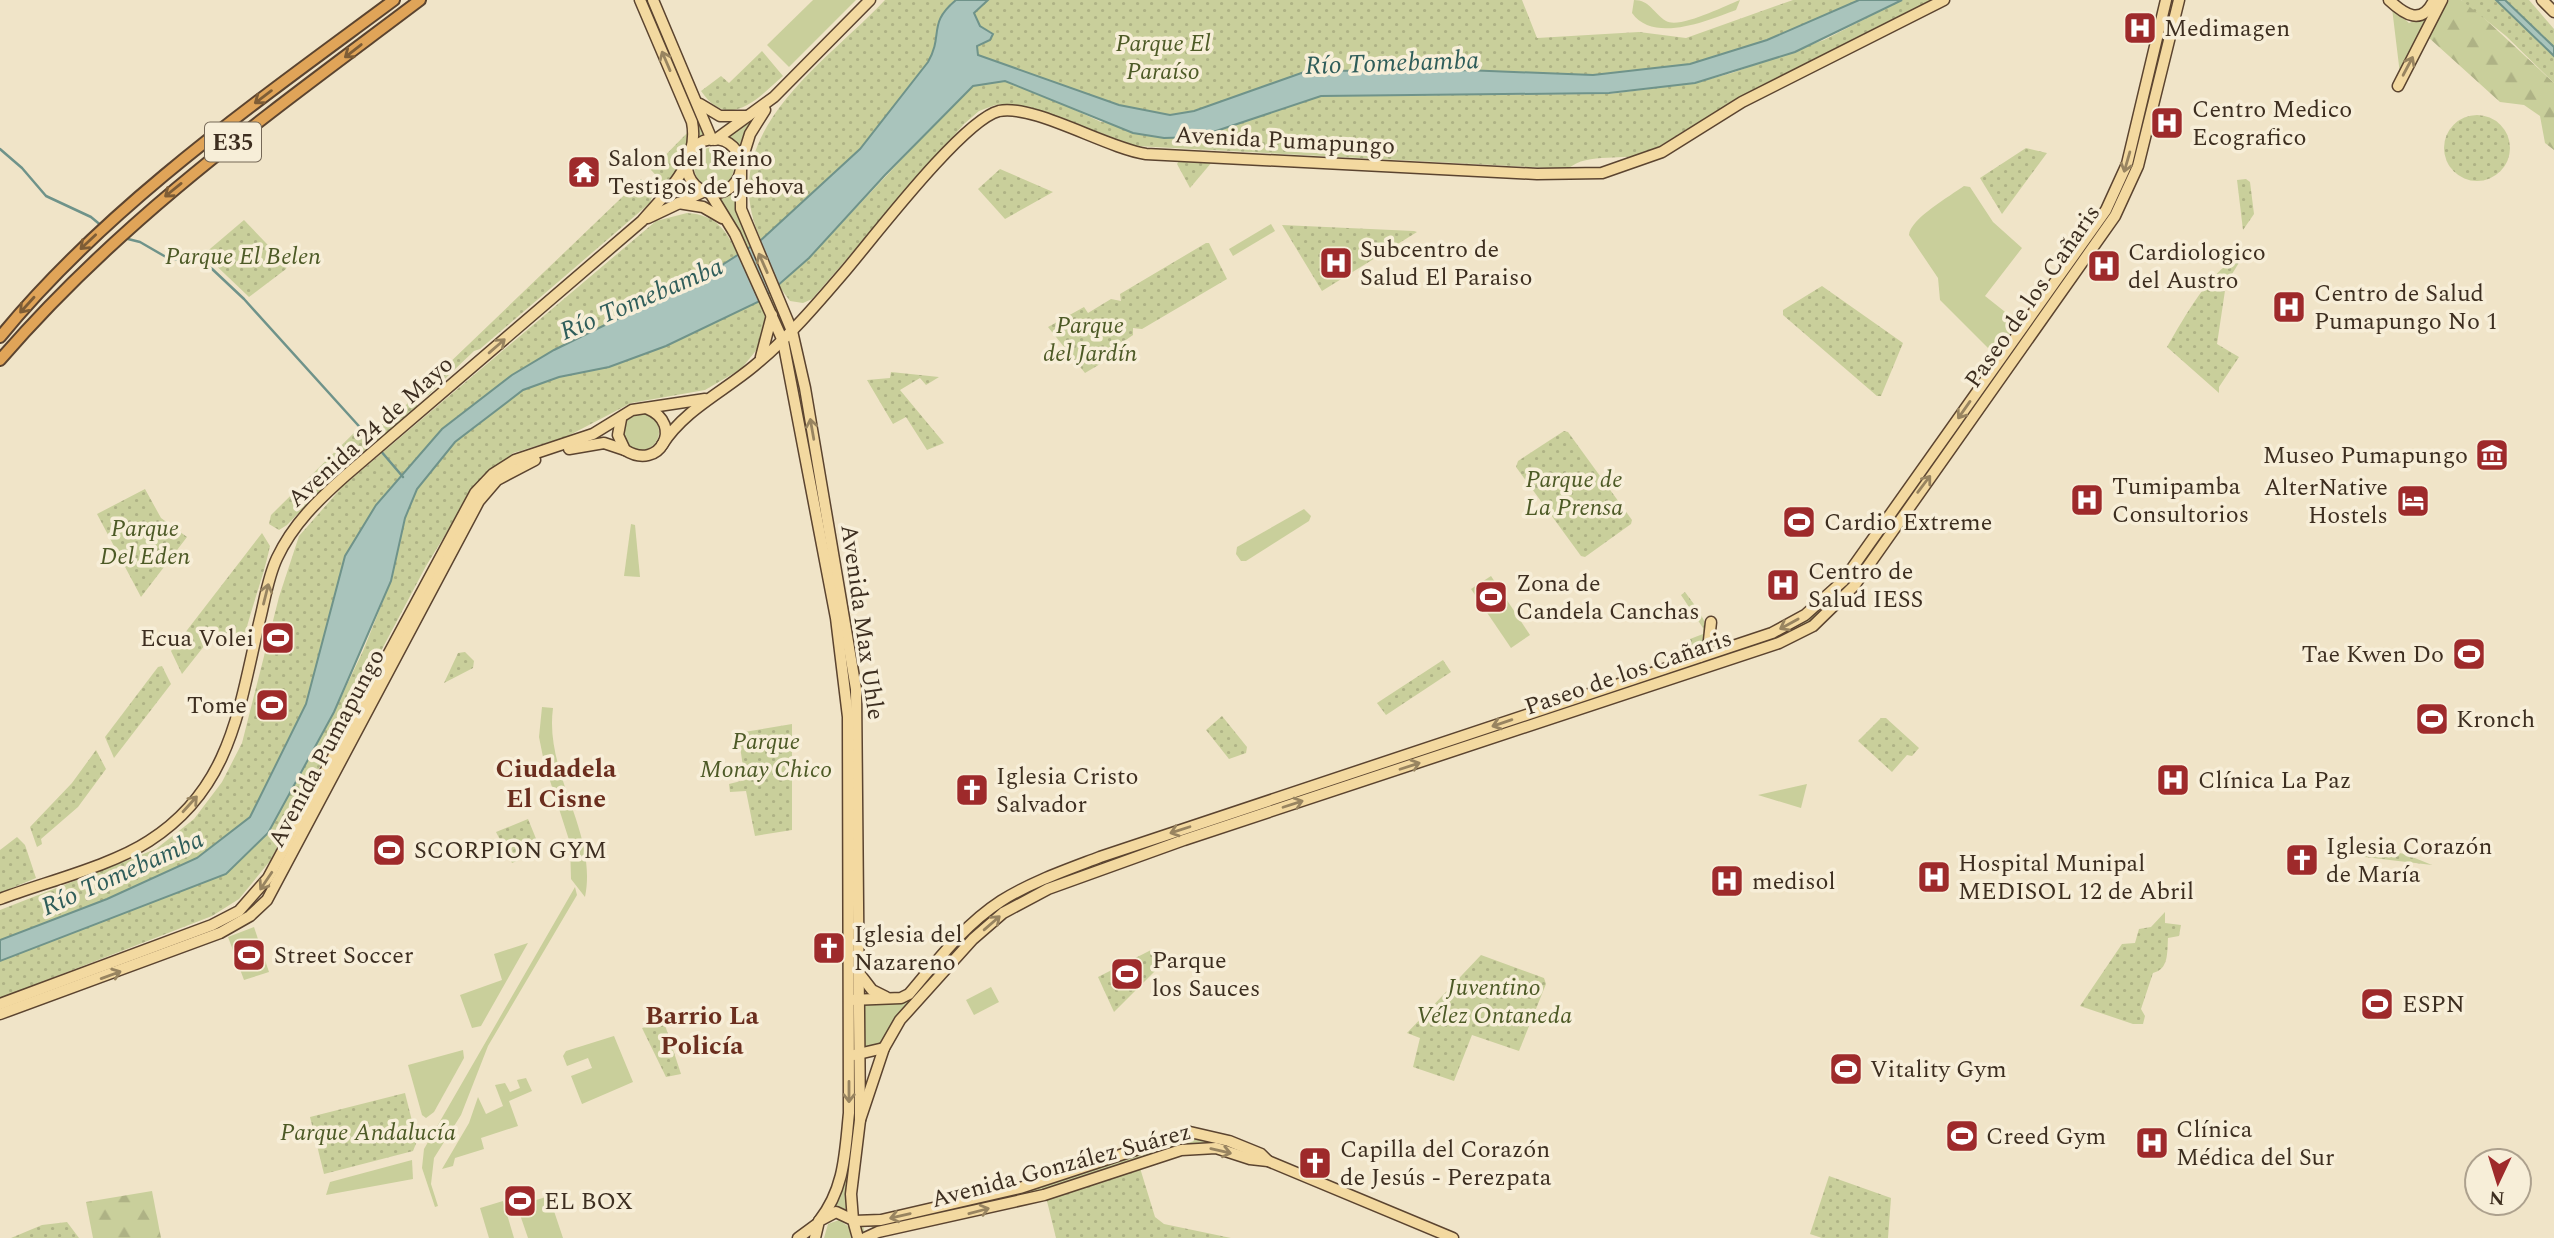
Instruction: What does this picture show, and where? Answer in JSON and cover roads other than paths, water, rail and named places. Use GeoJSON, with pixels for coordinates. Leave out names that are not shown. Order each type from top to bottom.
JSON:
{"type":"FeatureCollection","features":[{"type":"Feature","properties":{"kind":"highway","name":"E35"},"geometry":{"type":"LineString","coordinates":[[0,337],[55,273],[119,212],[253,105],[394,0]]}},
{"type":"Feature","properties":{"kind":"highway","name":"E35"},"geometry":{"type":"LineString","coordinates":[[0,360],[74,279],[152,207],[270,112],[419,0]]}},
{"type":"Feature","properties":{"kind":"main road"},"geometry":{"type":"LineString","coordinates":[[640,0],[692,122],[694,144],[688,170],[691,181],[707,192],[729,189],[738,178],[750,134],[774,97]]}},
{"type":"Feature","properties":{"kind":"main road"},"geometry":{"type":"LineString","coordinates":[[689,158],[700,144],[713,140],[774,97],[870,0]]}},
{"type":"Feature","properties":{"kind":"main road","name":"Avenida Pumapungo"},"geometry":{"type":"LineString","coordinates":[[662,445],[675,427],[783,341],[967,131],[994,113],[1006,110],[1030,114],[1126,151],[1146,154],[1537,174],[1602,173],[1662,152],[1742,102],[1944,0]]}},
{"type":"Feature","properties":{"kind":"main road","name":"Paseo de los Cañaris"},"geometry":{"type":"LineString","coordinates":[[893,999],[909,994],[959,936],[998,903],[1043,879],[1100,857],[1772,634],[1805,615],[1836,590],[2089,236],[2124,173],[2166,0]]}},
{"type":"Feature","properties":{"kind":"main road","name":"Paseo de los Cañaris"},"geometry":{"type":"LineString","coordinates":[[860,1120],[884,1048],[900,1020],[973,939],[1003,913],[1048,889],[1279,808],[1755,652],[1813,626],[1854,586],[2115,216],[2137,166],[2179,0]]}},
{"type":"Feature","properties":{"kind":"main road"},"geometry":{"type":"LineString","coordinates":[[2389,0],[2404,15],[2417,17],[2430,9],[2434,0]]}},
{"type":"Feature","properties":{"kind":"main road"},"geometry":{"type":"LineString","coordinates":[[2398,86],[2442,0]]}},
{"type":"Feature","properties":{"kind":"main road"},"geometry":{"type":"LineString","coordinates":[[2542,0],[2554,12]]}},
{"type":"Feature","properties":{"kind":"main road"},"geometry":{"type":"LineString","coordinates":[[645,11],[655,2],[713,140],[732,147],[741,166]]}},
{"type":"Feature","properties":{"kind":"main road"},"geometry":{"type":"LineString","coordinates":[[698,102],[720,116],[752,115]]}},
{"type":"Feature","properties":{"kind":"main road","name":"Avenida 24 de Mayo"},"geometry":{"type":"LineString","coordinates":[[0,898],[147,842],[175,820],[211,779],[230,746],[278,556],[307,512],[642,221],[679,177],[689,158]]}},
{"type":"Feature","properties":{"kind":"main road","name":"Avenida Max Uhle"},"geometry":{"type":"LineString","coordinates":[[741,166],[740,198],[746,225],[792,331],[805,388],[856,689],[859,973],[855,1000]]}},
{"type":"Feature","properties":{"kind":"main road","name":"Avenida 24 de Mayo"},"geometry":{"type":"LineString","coordinates":[[642,221],[677,203],[707,192]]}},
{"type":"Feature","properties":{"kind":"main road","name":"Avenida Max Uhle"},"geometry":{"type":"LineString","coordinates":[[707,192],[732,230],[771,309],[783,341],[831,586],[846,688],[855,1055],[860,1120],[850,1194],[858,1238]]}},
{"type":"Feature","properties":{"kind":"main road"},"geometry":{"type":"LineString","coordinates":[[677,203],[703,207],[732,230]]}},
{"type":"Feature","properties":{"kind":"main road"},"geometry":{"type":"LineString","coordinates":[[782,305],[800,312],[811,309]]}},
{"type":"Feature","properties":{"kind":"main road"},"geometry":{"type":"LineString","coordinates":[[760,361],[769,335],[771,309]]}},
{"type":"Feature","properties":{"kind":"main road","name":"Avenida Pumapungo"},"geometry":{"type":"LineString","coordinates":[[644,408],[709,399]]}},
{"type":"Feature","properties":{"kind":"main road"},"geometry":{"type":"LineString","coordinates":[[644,408],[656,413],[664,424],[662,445],[655,453],[645,456],[625,450],[618,435],[621,419],[632,410],[644,408]]}},
{"type":"Feature","properties":{"kind":"main road","name":"Avenida Pumapungo"},"geometry":{"type":"LineString","coordinates":[[0,1004],[212,925],[249,902],[268,878],[475,493],[493,474],[515,460],[593,434],[621,419]]}},
{"type":"Feature","properties":{"kind":"main road","name":"Avenida Pumapungo"},"geometry":{"type":"LineString","coordinates":[[0,1014],[206,939],[234,926],[259,908],[275,889],[451,552],[488,488],[519,466],[579,446],[604,443],[625,450]]}},
{"type":"Feature","properties":{"kind":"main road"},"geometry":{"type":"LineString","coordinates":[[1700,657],[1708,649],[1711,622]]}},
{"type":"Feature","properties":{"kind":"main road"},"geometry":{"type":"LineString","coordinates":[[859,973],[872,990],[893,999]]}},
{"type":"Feature","properties":{"kind":"main road"},"geometry":{"type":"LineString","coordinates":[[855,1000],[893,999]]}},
{"type":"Feature","properties":{"kind":"main road"},"geometry":{"type":"LineString","coordinates":[[855,1055],[884,1048]]}},
{"type":"Feature","properties":{"kind":"main road","name":"Avenida Max Uhle"},"geometry":{"type":"LineString","coordinates":[[818,1222],[833,1202],[842,1176],[855,1055]]}},
{"type":"Feature","properties":{"kind":"main road","name":"Avenida González Suárez"},"geometry":{"type":"LineString","coordinates":[[818,1222],[836,1212],[854,1220],[881,1220],[1020,1188],[1190,1132],[1229,1141],[1261,1154],[1268,1161],[1453,1238]]}},
{"type":"Feature","properties":{"kind":"main road","name":"Avenida González Suárez"},"geometry":{"type":"LineString","coordinates":[[865,1238],[1044,1195],[1192,1148],[1216,1148],[1258,1162],[1268,1161]]}},
{"type":"Feature","properties":{"kind":"main road"},"geometry":{"type":"LineString","coordinates":[[799,1238],[818,1222]]}},
{"type":"Feature","properties":{"kind":"main road"},"geometry":{"type":"LineString","coordinates":[[815,1238],[818,1222]]}},
{"type":"Feature","properties":{"kind":"water"},"geometry":{"type":"Polygon","coordinates":[[[956,0],[988,0],[974,13],[980,26],[993,34],[990,40],[977,46],[978,55],[1119,105],[1170,115],[1194,111],[1307,71],[1465,70],[1593,75],[1690,64],[1767,40],[1859,0],[1902,0],[1795,52],[1695,83],[1609,93],[1321,96],[1198,137],[1164,138],[1133,133],[1005,81],[973,86],[885,175],[809,258],[760,301],[666,346],[609,367],[559,377],[523,390],[455,442],[417,489],[405,518],[391,581],[334,712],[268,833],[226,874],[0,961],[0,940],[107,899],[197,858],[250,817],[306,704],[345,556],[376,505],[442,429],[512,375],[554,350],[705,276],[761,240],[860,149],[928,62],[942,16],[956,0]]]}},
{"type":"Feature","properties":{"kind":"water"},"geometry":{"type":"Polygon","coordinates":[[[2496,0],[2505,0],[2554,47],[2554,56],[2496,0]]]}},
{"type":"Feature","properties":{"kind":"waterway"},"geometry":{"type":"LineString","coordinates":[[0,149],[22,168],[46,196],[91,217],[103,227]]}},
{"type":"Feature","properties":{"kind":"waterway"},"geometry":{"type":"LineString","coordinates":[[124,238],[140,242],[166,257],[187,262],[199,261],[210,267],[244,299],[376,445]]}},
{"type":"Feature","properties":{"kind":"waterway"},"geometry":{"type":"LineString","coordinates":[[380,450],[403,477]]}},
{"type":"Feature","properties":{"kind":"place","name":"Medimagen"},"geometry":{"type":"Point","coordinates":[2140,28]}},
{"type":"Feature","properties":{"kind":"place","name":"Centro Medico Ecografico"},"geometry":{"type":"Point","coordinates":[2167,123]}},
{"type":"Feature","properties":{"kind":"place","name":"Salon del Reino Testigos de Jehova"},"geometry":{"type":"Point","coordinates":[584,172]}},
{"type":"Feature","properties":{"kind":"place","name":"Subcentro de Salud El Paraiso"},"geometry":{"type":"Point","coordinates":[1336,263]}},
{"type":"Feature","properties":{"kind":"place","name":"Cardiologico del Austro"},"geometry":{"type":"Point","coordinates":[2104,266]}},
{"type":"Feature","properties":{"kind":"place","name":"Centro de Salud Pumapungo No 1"},"geometry":{"type":"Point","coordinates":[2289,307]}},
{"type":"Feature","properties":{"kind":"place","name":"Museo Pumapungo"},"geometry":{"type":"Point","coordinates":[2492,455]}},
{"type":"Feature","properties":{"kind":"place","name":"Tumipamba Consultorios"},"geometry":{"type":"Point","coordinates":[2087,500]}},
{"type":"Feature","properties":{"kind":"place","name":"AlterNative Hostels"},"geometry":{"type":"Point","coordinates":[2413,501]}},
{"type":"Feature","properties":{"kind":"place","name":"Cardio Extreme"},"geometry":{"type":"Point","coordinates":[1799,522]}},
{"type":"Feature","properties":{"kind":"place","name":"Centro de Salud IESS"},"geometry":{"type":"Point","coordinates":[1783,585]}},
{"type":"Feature","properties":{"kind":"place","name":"Zona de Candela Canchas"},"geometry":{"type":"Point","coordinates":[1491,597]}},
{"type":"Feature","properties":{"kind":"place","name":"Ecua Volei"},"geometry":{"type":"Point","coordinates":[278,638]}},
{"type":"Feature","properties":{"kind":"place","name":"Tae Kwen Do"},"geometry":{"type":"Point","coordinates":[2469,654]}},
{"type":"Feature","properties":{"kind":"place","name":"Tome"},"geometry":{"type":"Point","coordinates":[272,705]}},
{"type":"Feature","properties":{"kind":"place","name":"Kronch"},"geometry":{"type":"Point","coordinates":[2432,719]}},
{"type":"Feature","properties":{"kind":"place","name":"Clínica La Paz"},"geometry":{"type":"Point","coordinates":[2173,780]}},
{"type":"Feature","properties":{"kind":"place","name":"Iglesia Cristo Salvador"},"geometry":{"type":"Point","coordinates":[972,790]}},
{"type":"Feature","properties":{"kind":"place","name":"SCORPION GYM"},"geometry":{"type":"Point","coordinates":[389,850]}},
{"type":"Feature","properties":{"kind":"place","name":"Iglesia Corazón de María"},"geometry":{"type":"Point","coordinates":[2302,860]}},
{"type":"Feature","properties":{"kind":"place","name":"Hospital Munipal MEDISOL 12 de Abril"},"geometry":{"type":"Point","coordinates":[1934,877]}},
{"type":"Feature","properties":{"kind":"place","name":"medisol"},"geometry":{"type":"Point","coordinates":[1727,881]}},
{"type":"Feature","properties":{"kind":"place","name":"Iglesia del Nazareno"},"geometry":{"type":"Point","coordinates":[829,948]}},
{"type":"Feature","properties":{"kind":"place","name":"Street Soccer"},"geometry":{"type":"Point","coordinates":[249,955]}},
{"type":"Feature","properties":{"kind":"place","name":"Parque los Sauces"},"geometry":{"type":"Point","coordinates":[1127,974]}},
{"type":"Feature","properties":{"kind":"place","name":"ESPN"},"geometry":{"type":"Point","coordinates":[2377,1004]}},
{"type":"Feature","properties":{"kind":"place","name":"Vitality Gym"},"geometry":{"type":"Point","coordinates":[1846,1069]}},
{"type":"Feature","properties":{"kind":"place","name":"Creed Gym"},"geometry":{"type":"Point","coordinates":[1962,1136]}},
{"type":"Feature","properties":{"kind":"place","name":"Clínica Médica del Sur"},"geometry":{"type":"Point","coordinates":[2152,1143]}},
{"type":"Feature","properties":{"kind":"place","name":"Capilla del Corazón de Jesús - Perezpata"},"geometry":{"type":"Point","coordinates":[1315,1163]}},
{"type":"Feature","properties":{"kind":"place","name":"EL BOX"},"geometry":{"type":"Point","coordinates":[520,1201]}},
{"type":"Feature","properties":{"kind":"district","name":"Ciudadela El Cisne"},"geometry":{"type":"Point","coordinates":[556,783]}},
{"type":"Feature","properties":{"kind":"district","name":"Barrio La Policía"},"geometry":{"type":"Point","coordinates":[702,1030]}},
{"type":"Feature","properties":{"kind":"park label","name":"Parque El Paraíso"},"geometry":{"type":"Point","coordinates":[1163,57]}},
{"type":"Feature","properties":{"kind":"park label","name":"Parque El Belen"},"geometry":{"type":"Point","coordinates":[243,256]}},
{"type":"Feature","properties":{"kind":"park label","name":"Parque del Jardín"},"geometry":{"type":"Point","coordinates":[1090,339]}},
{"type":"Feature","properties":{"kind":"park label","name":"Parque de La Prensa"},"geometry":{"type":"Point","coordinates":[1574,493]}},
{"type":"Feature","properties":{"kind":"park label","name":"Parque Del Eden"},"geometry":{"type":"Point","coordinates":[145,542]}},
{"type":"Feature","properties":{"kind":"park label","name":"Parque Monay Chico"},"geometry":{"type":"Point","coordinates":[766,755]}},
{"type":"Feature","properties":{"kind":"park label","name":"Juventino Vélez Ontaneda"},"geometry":{"type":"Point","coordinates":[1494,1001]}},
{"type":"Feature","properties":{"kind":"park label","name":"Parque Andalucía"},"geometry":{"type":"Point","coordinates":[368,1132]}},
{"type":"Feature","properties":{"kind":"water label","name":"Río Tomebamba"},"geometry":{"type":"Point","coordinates":[1392,62]}},
{"type":"Feature","properties":{"kind":"water label","name":"Río Tomebamba"},"geometry":{"type":"Point","coordinates":[641,298]}},
{"type":"Feature","properties":{"kind":"water label","name":"Río Tomebamba"},"geometry":{"type":"Point","coordinates":[122,872]}}]}
